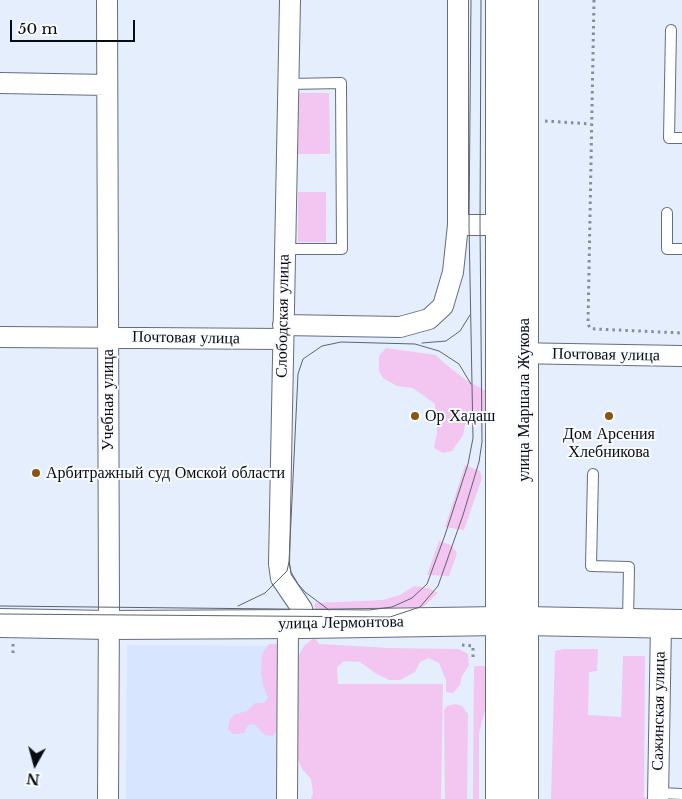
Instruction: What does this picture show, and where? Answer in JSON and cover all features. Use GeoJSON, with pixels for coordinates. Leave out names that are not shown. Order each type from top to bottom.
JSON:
{"type":"FeatureCollection","features":[{"type":"Feature","properties":{"kind":"main road","name":"улица Маршала Жукова"},"geometry":{"type":"LineString","coordinates":[[500,0],[500,225],[512,353]]}},
{"type":"Feature","properties":{"kind":"main road","name":"улица Маршала Жукова"},"geometry":{"type":"LineString","coordinates":[[524,0],[512,353],[512,621],[524,799]]}},
{"type":"Feature","properties":{"kind":"main road","name":"улица Маршала Жукова"},"geometry":{"type":"LineString","coordinates":[[500,799],[512,621]]}},
{"type":"Feature","properties":{"kind":"main road","name":"улица Лермонтова"},"geometry":{"type":"LineString","coordinates":[[6,632],[109,625],[512,621],[671,624]]}},
{"type":"Feature","properties":{"kind":"street","name":"Учебная улица"},"geometry":{"type":"LineString","coordinates":[[107,0],[108,799]]}},
{"type":"Feature","properties":{"kind":"street","name":"Слободская улица"},"geometry":{"type":"LineString","coordinates":[[287,799],[296,624],[302,609],[281,578],[279,564],[290,0]]}},
{"type":"Feature","properties":{"kind":"street"},"geometry":{"type":"LineString","coordinates":[[458,0],[458,225],[500,225]]}},
{"type":"Feature","properties":{"kind":"street"},"geometry":{"type":"LineString","coordinates":[[0,83],[107,84]]}},
{"type":"Feature","properties":{"kind":"street","name":"Почтовая улица"},"geometry":{"type":"LineString","coordinates":[[0,337],[108,337],[400,327],[429,319],[443,306],[453,272],[458,225]]}},
{"type":"Feature","properties":{"kind":"street","name":"Почтовая улица"},"geometry":{"type":"LineString","coordinates":[[512,353],[682,356]]}},
{"type":"Feature","properties":{"kind":"street","name":"Сажинская улица"},"geometry":{"type":"LineString","coordinates":[[658,796],[671,624]]}},
{"type":"Feature","properties":{"kind":"lane"},"geometry":{"type":"LineString","coordinates":[[670,30],[669,138],[682,138]]}},
{"type":"Feature","properties":{"kind":"lane"},"geometry":{"type":"LineString","coordinates":[[285,249],[342,249],[341,83],[289,84]]}},
{"type":"Feature","properties":{"kind":"lane"},"geometry":{"type":"LineString","coordinates":[[667,214],[667,249],[682,249]]}},
{"type":"Feature","properties":{"kind":"lane"},"geometry":{"type":"LineString","coordinates":[[593,474],[591,566],[629,567],[628,622]]}},
{"type":"Feature","properties":{"kind":"lane"},"geometry":{"type":"LineString","coordinates":[[658,796],[682,794]]}},
{"type":"Feature","properties":{"kind":"path"},"geometry":{"type":"LineString","coordinates":[[594,0],[588,324],[590,328],[595,329],[682,333]]}},
{"type":"Feature","properties":{"kind":"path"},"geometry":{"type":"LineString","coordinates":[[545,121],[591,124]]}},
{"type":"Feature","properties":{"kind":"path"},"geometry":{"type":"LineString","coordinates":[[6,632],[13,653]]}},
{"type":"Feature","properties":{"kind":"path"},"geometry":{"type":"LineString","coordinates":[[465,645],[473,646],[473,658]]}},
{"type":"Feature","properties":{"kind":"shaded area"},"geometry":{"type":"Polygon","coordinates":[[[296,93],[329,93],[330,154],[296,154],[296,93]]]}},
{"type":"Feature","properties":{"kind":"shaded area"},"geometry":{"type":"Polygon","coordinates":[[[298,192],[326,192],[326,242],[298,242],[298,192]]]}},
{"type":"Feature","properties":{"kind":"shaded area"},"geometry":{"type":"Polygon","coordinates":[[[386,348],[436,355],[466,380],[488,392],[489,414],[477,421],[465,424],[463,435],[452,451],[443,453],[434,448],[437,433],[435,404],[413,388],[397,386],[383,378],[379,371],[379,356],[386,348]]]}},
{"type":"Feature","properties":{"kind":"shaded area"},"geometry":{"type":"Polygon","coordinates":[[[465,465],[480,471],[482,478],[464,530],[445,527],[465,465]]]}},
{"type":"Feature","properties":{"kind":"shaded area"},"geometry":{"type":"Polygon","coordinates":[[[439,541],[451,545],[457,553],[449,576],[427,575],[439,541]]]}},
{"type":"Feature","properties":{"kind":"shaded area"},"geometry":{"type":"Polygon","coordinates":[[[414,586],[429,588],[438,593],[422,608],[404,616],[313,620],[315,603],[383,600],[400,595],[414,586]]]}},
{"type":"Feature","properties":{"kind":"shaded area"},"geometry":{"type":"Polygon","coordinates":[[[315,637],[319,644],[459,649],[468,654],[469,665],[462,676],[460,685],[453,693],[446,692],[446,680],[439,663],[429,658],[420,662],[415,672],[400,680],[389,680],[360,662],[344,661],[337,667],[338,684],[443,684],[441,799],[311,799],[313,793],[311,779],[302,769],[282,722],[277,724],[276,732],[273,736],[265,735],[254,724],[248,725],[244,733],[233,734],[228,729],[230,719],[236,714],[247,711],[255,703],[264,703],[268,698],[261,672],[262,654],[269,644],[277,644],[284,647],[297,667],[299,655],[304,646],[315,637]]]}},
{"type":"Feature","properties":{"kind":"shaded area"},"geometry":{"type":"Polygon","coordinates":[[[127,645],[279,646],[278,799],[126,799],[127,645]]]}},
{"type":"Feature","properties":{"kind":"shaded area"},"geometry":{"type":"Polygon","coordinates":[[[564,649],[598,649],[597,671],[589,672],[588,715],[621,717],[623,656],[645,656],[644,797],[653,799],[551,799],[555,651],[564,649]]]}},
{"type":"Feature","properties":{"kind":"shaded area"},"geometry":{"type":"Polygon","coordinates":[[[474,666],[485,666],[486,706],[479,733],[479,799],[473,799],[474,666]]]}},
{"type":"Feature","properties":{"kind":"shaded area"},"geometry":{"type":"Polygon","coordinates":[[[455,704],[462,706],[468,714],[467,799],[445,799],[444,710],[447,706],[455,704]]]}},
{"type":"Feature","properties":{"kind":"tram line"},"geometry":{"type":"LineString","coordinates":[[0,606],[369,610],[392,607],[412,598],[427,584],[468,464],[473,438],[469,225],[471,0]]}},
{"type":"Feature","properties":{"kind":"tram line"},"geometry":{"type":"LineString","coordinates":[[0,614],[390,617],[420,607],[438,586],[463,515],[479,462],[482,442],[480,225],[481,0]]}},
{"type":"Feature","properties":{"kind":"tram line"},"geometry":{"type":"LineString","coordinates":[[422,343],[446,341],[460,331],[470,315]]}},
{"type":"Feature","properties":{"kind":"tram line"},"geometry":{"type":"LineString","coordinates":[[329,610],[305,592],[298,584],[291,572],[289,562],[298,374],[303,359],[322,346],[341,342],[415,344],[439,351],[459,364],[471,384]]}},
{"type":"Feature","properties":{"kind":"tram line"},"geometry":{"type":"LineString","coordinates":[[238,606],[265,593],[287,571],[289,562]]}},
{"type":"Feature","properties":{"kind":"place","name":"Ор Хадаш"},"geometry":{"type":"Point","coordinates":[415,416]}},
{"type":"Feature","properties":{"kind":"place","name":"Дом Арсения Хлебникова"},"geometry":{"type":"Point","coordinates":[609,416]}},
{"type":"Feature","properties":{"kind":"place","name":"Арбитражный суд Омской области"},"geometry":{"type":"Point","coordinates":[36,473]}}]}
